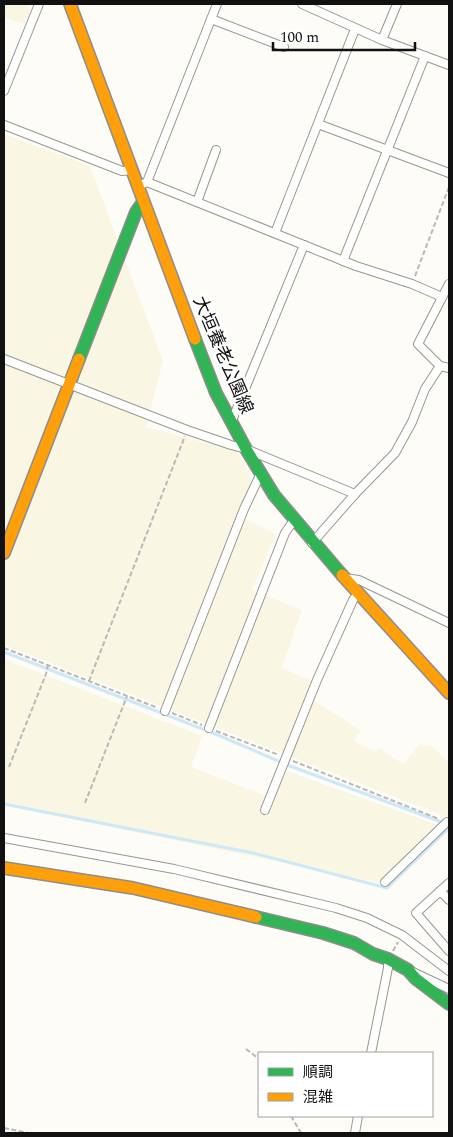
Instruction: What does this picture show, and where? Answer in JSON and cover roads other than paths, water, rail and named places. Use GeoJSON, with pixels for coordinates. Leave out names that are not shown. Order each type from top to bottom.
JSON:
{"type":"FeatureCollection","features":[{"type":"Feature","properties":{"kind":"street"},"geometry":{"type":"LineString","coordinates":[[4,91],[39,4]]}},
{"type":"Feature","properties":{"kind":"street","name":"大垣養老公園線"},"geometry":{"type":"LineString","coordinates":[[70,4],[132,170],[142,184],[143,202],[216,393],[231,423],[274,495],[312,543],[449,692]]}},
{"type":"Feature","properties":{"kind":"street"},"geometry":{"type":"LineString","coordinates":[[217,4],[142,184],[197,202],[344,261],[412,284],[442,297]]}},
{"type":"Feature","properties":{"kind":"street"},"geometry":{"type":"LineString","coordinates":[[302,4],[355,29],[449,65]]}},
{"type":"Feature","properties":{"kind":"street"},"geometry":{"type":"LineString","coordinates":[[382,40],[397,4]]}},
{"type":"Feature","properties":{"kind":"street"},"geometry":{"type":"LineString","coordinates":[[211,19],[284,47]]}},
{"type":"Feature","properties":{"kind":"street"},"geometry":{"type":"LineString","coordinates":[[275,233],[355,29]]}},
{"type":"Feature","properties":{"kind":"street"},"geometry":{"type":"LineString","coordinates":[[344,261],[425,56]]}},
{"type":"Feature","properties":{"kind":"street"},"geometry":{"type":"LineString","coordinates":[[318,124],[449,173]]}},
{"type":"Feature","properties":{"kind":"street"},"geometry":{"type":"LineString","coordinates":[[4,125],[122,171],[132,170]]}},
{"type":"Feature","properties":{"kind":"street"},"geometry":{"type":"LineString","coordinates":[[197,202],[216,150]]}},
{"type":"Feature","properties":{"kind":"street"},"geometry":{"type":"LineString","coordinates":[[4,553],[136,212],[143,202]]}},
{"type":"Feature","properties":{"kind":"street"},"geometry":{"type":"LineString","coordinates":[[231,423],[304,245]]}},
{"type":"Feature","properties":{"kind":"street"},"geometry":{"type":"LineString","coordinates":[[449,284],[418,344],[440,366],[449,368]]}},
{"type":"Feature","properties":{"kind":"street"},"geometry":{"type":"LineString","coordinates":[[4,358],[187,430],[231,446],[246,449],[355,494]]}},
{"type":"Feature","properties":{"kind":"street"},"geometry":{"type":"LineString","coordinates":[[312,543],[355,494],[395,453],[412,422],[425,390],[440,366]]}},
{"type":"Feature","properties":{"kind":"street"},"geometry":{"type":"LineString","coordinates":[[165,711],[244,509],[261,473]]}},
{"type":"Feature","properties":{"kind":"street"},"geometry":{"type":"LineString","coordinates":[[209,728],[285,533],[294,520]]}},
{"type":"Feature","properties":{"kind":"street"},"geometry":{"type":"LineString","coordinates":[[344,578],[359,580],[449,623]]}},
{"type":"Feature","properties":{"kind":"street"},"geometry":{"type":"LineString","coordinates":[[265,810],[317,680],[353,600],[358,593]]}},
{"type":"Feature","properties":{"kind":"street"},"geometry":{"type":"LineString","coordinates":[[385,882],[448,822]]}},
{"type":"Feature","properties":{"kind":"street"},"geometry":{"type":"LineString","coordinates":[[4,838],[174,869],[336,908],[367,918],[402,935],[449,971]]}},
{"type":"Feature","properties":{"kind":"street"},"geometry":{"type":"LineString","coordinates":[[4,868],[133,888],[323,932],[354,943],[373,954],[388,959],[449,989]]}},
{"type":"Feature","properties":{"kind":"street"},"geometry":{"type":"LineString","coordinates":[[449,883],[416,913],[449,951]]}},
{"type":"Feature","properties":{"kind":"street"},"geometry":{"type":"LineString","coordinates":[[440,891],[449,900]]}},
{"type":"Feature","properties":{"kind":"street"},"geometry":{"type":"LineString","coordinates":[[371,1052],[388,968],[388,959]]}},
{"type":"Feature","properties":{"kind":"street"},"geometry":{"type":"LineString","coordinates":[[408,970],[416,979],[449,1004]]}},
{"type":"Feature","properties":{"kind":"street"},"geometry":{"type":"LineString","coordinates":[[355,1133],[358,1117]]}},
{"type":"Feature","properties":{"kind":"waterway"},"geometry":{"type":"LineString","coordinates":[[4,652],[213,733],[290,766],[444,823]]}},
{"type":"Feature","properties":{"kind":"waterway"},"geometry":{"type":"LineString","coordinates":[[4,804],[253,853],[387,888],[449,828]]}}]}
